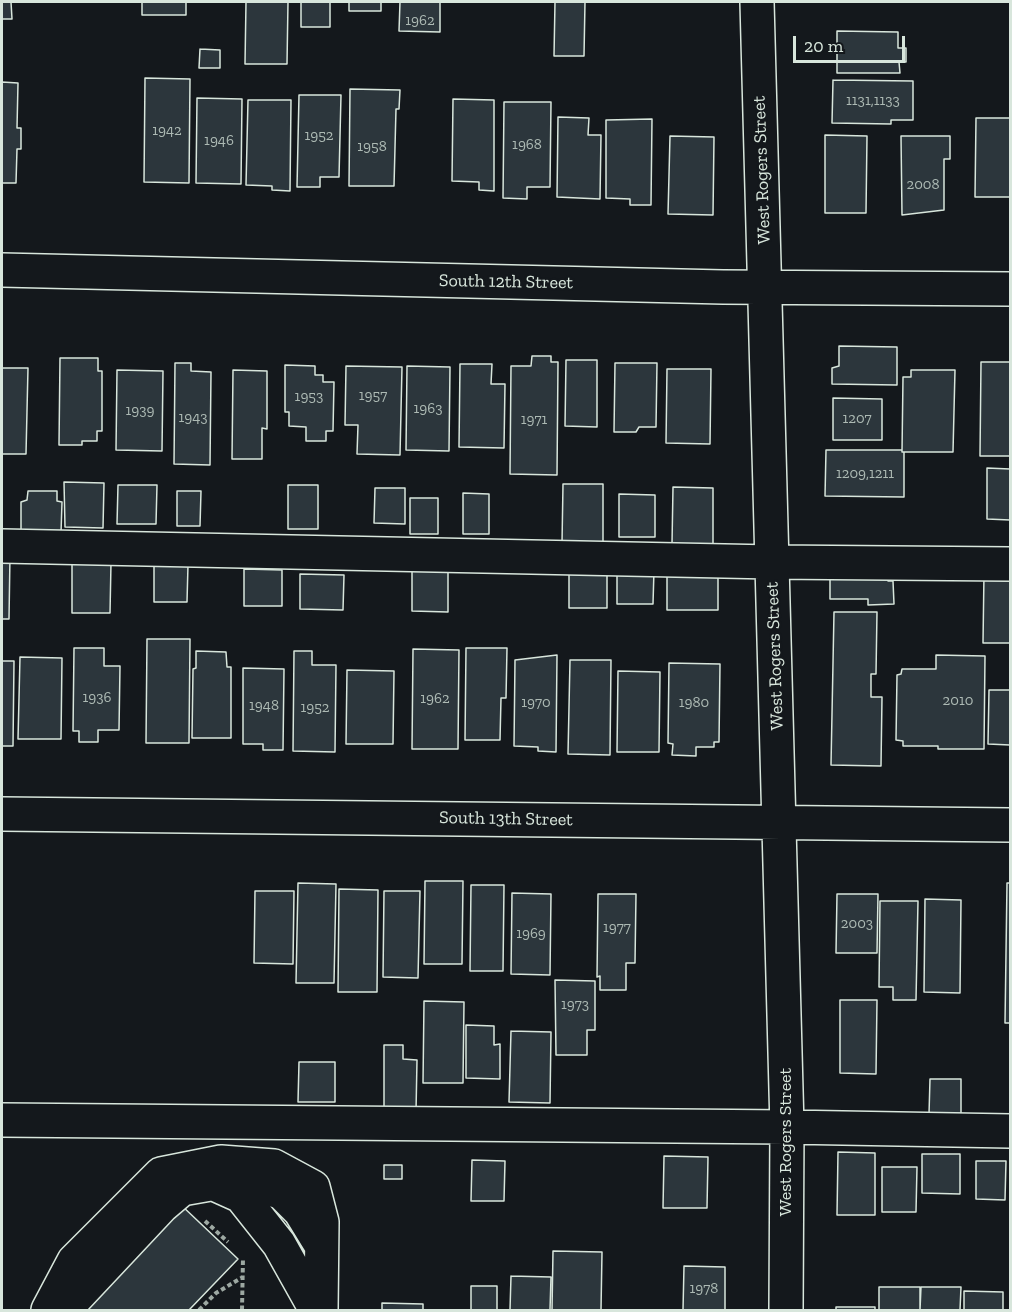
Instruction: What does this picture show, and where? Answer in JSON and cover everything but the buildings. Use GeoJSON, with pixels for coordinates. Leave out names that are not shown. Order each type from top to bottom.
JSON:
{"type":"FeatureCollection","features":[{"type":"Feature","properties":{"kind":"street","name":"West Rogers Street"},"geometry":{"type":"LineString","coordinates":[[757,2],[787,1127],[786,1311]]}},
{"type":"Feature","properties":{"kind":"street","name":"South 12th Street"},"geometry":{"type":"LineString","coordinates":[[2,270],[765,287],[1011,288]]}},
{"type":"Feature","properties":{"kind":"street"},"geometry":{"type":"LineString","coordinates":[[2,546],[772,562],[1011,564]]}},
{"type":"Feature","properties":{"kind":"street","name":"South 13th Street"},"geometry":{"type":"LineString","coordinates":[[2,814],[1011,825]]}},
{"type":"Feature","properties":{"kind":"street"},"geometry":{"type":"LineString","coordinates":[[2,1120],[1011,1131]]}},
{"type":"Feature","properties":{"kind":"street"},"geometry":{"type":"LineString","coordinates":[[48,1311],[74,1261],[161,1174],[221,1162],[274,1166],[313,1187],[322,1222],[319,1311]]}},
{"type":"Feature","properties":{"kind":"street"},"geometry":{"type":"LineString","coordinates":[[55,1311],[69,1305],[162,1206],[182,1189],[233,1180],[258,1184],[282,1193],[300,1211],[321,1246]]}},
{"type":"Feature","properties":{"kind":"street"},"geometry":{"type":"LineString","coordinates":[[212,1184],[241,1196],[279,1244],[319,1311]]}},
{"type":"Feature","properties":{"kind":"path"},"geometry":{"type":"LineString","coordinates":[[176,1194],[235,1248]]}},
{"type":"Feature","properties":{"kind":"path"},"geometry":{"type":"LineString","coordinates":[[242,1311],[243,1256]]}},
{"type":"Feature","properties":{"kind":"path"},"geometry":{"type":"LineString","coordinates":[[199,1311],[216,1293],[243,1277]]}}]}
